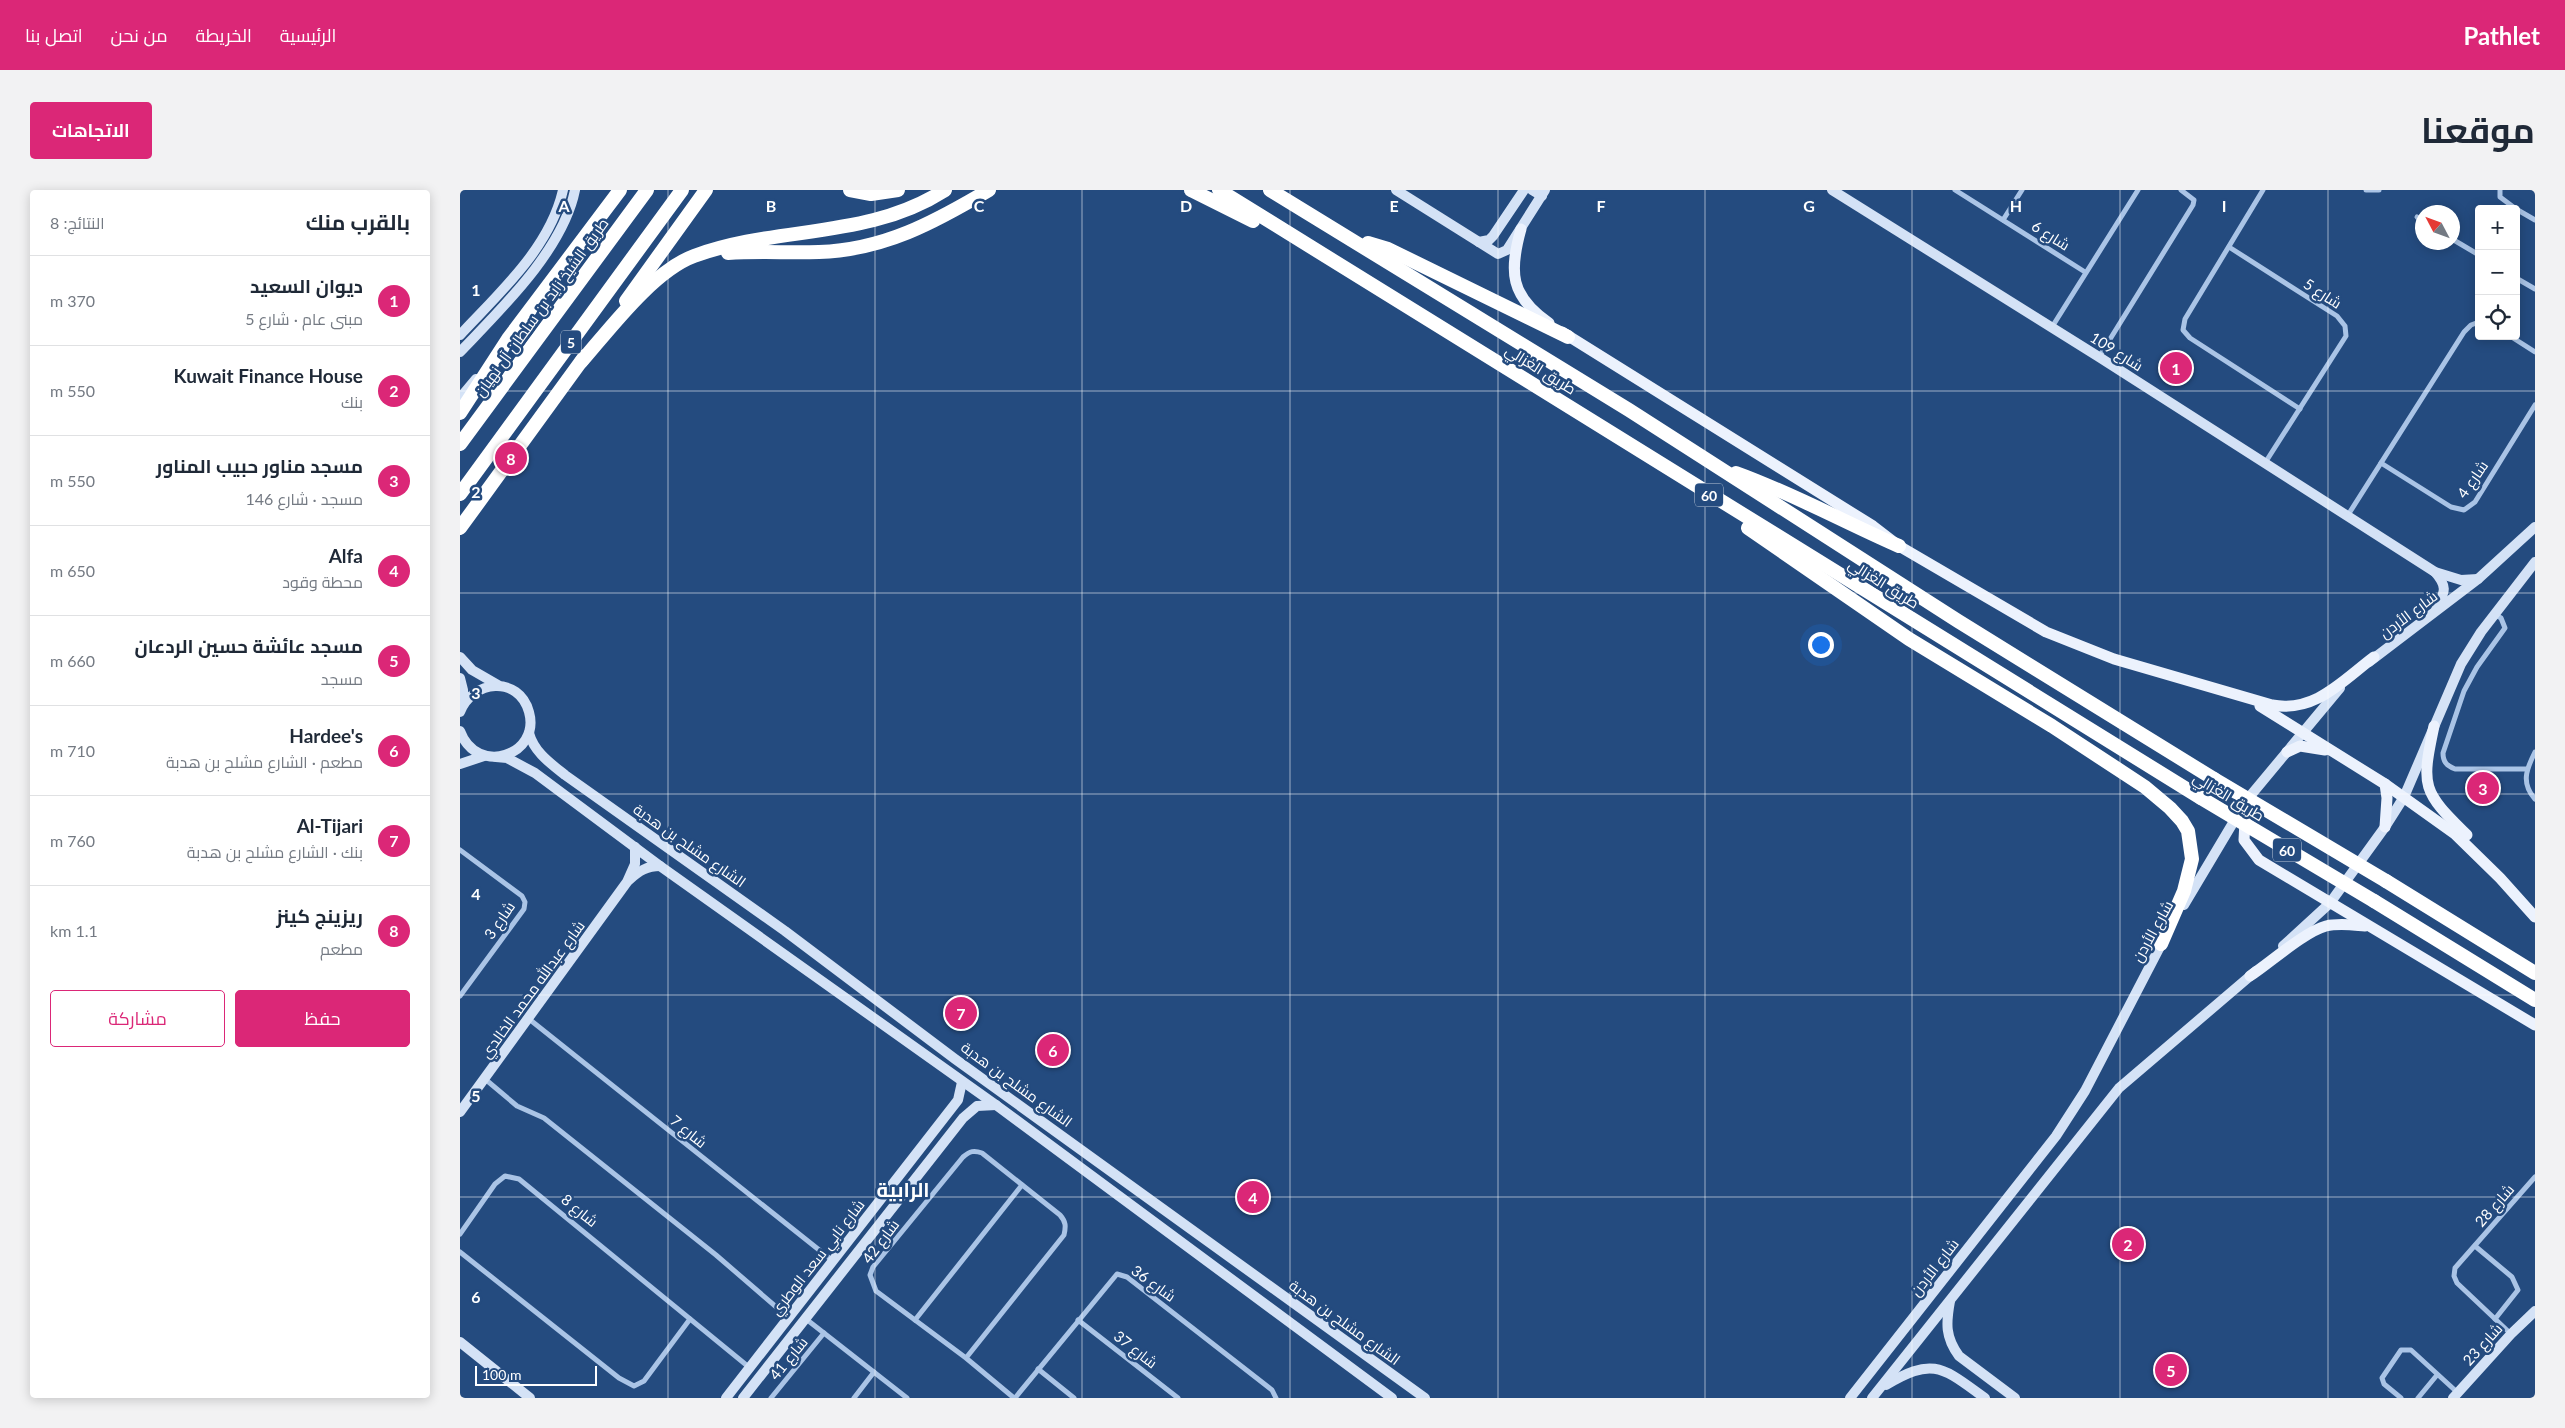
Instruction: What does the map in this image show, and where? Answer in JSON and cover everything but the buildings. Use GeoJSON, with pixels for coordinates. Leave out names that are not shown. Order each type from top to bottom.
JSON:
{"type":"FeatureCollection","features":[{"type":"Feature","properties":{"kind":"highway"},"geometry":{"type":"LineString","coordinates":[[563,266],[591,223],[607,190]]}},
{"type":"Feature","properties":{"kind":"highway"},"geometry":{"type":"LineString","coordinates":[[460,413],[508,340],[620,190]]}},
{"type":"Feature","properties":{"kind":"highway","name":"طريق الشيخ زايد بن سلطان آل نهيان"},"geometry":{"type":"LineString","coordinates":[[460,444],[647,190]]}},
{"type":"Feature","properties":{"kind":"highway","name":"5"},"geometry":{"type":"LineString","coordinates":[[460,494],[682,190]]}},
{"type":"Feature","properties":{"kind":"highway"},"geometry":{"type":"LineString","coordinates":[[643,276],[699,190]]}},
{"type":"Feature","properties":{"kind":"highway"},"geometry":{"type":"LineString","coordinates":[[460,528],[706,190]]}},
{"type":"Feature","properties":{"kind":"highway"},"geometry":{"type":"LineString","coordinates":[[850,190],[871,194],[898,190]]}},
{"type":"Feature","properties":{"kind":"highway"},"geometry":{"type":"LineString","coordinates":[[581,362],[640,296],[673,268],[700,254],[718,247],[867,223],[904,213],[946,190]]}},
{"type":"Feature","properties":{"kind":"highway"},"geometry":{"type":"LineString","coordinates":[[700,254],[755,251],[820,252],[864,247],[916,231],[988,190]]}},
{"type":"Feature","properties":{"kind":"highway"},"geometry":{"type":"LineString","coordinates":[[1184,190],[1207,198]]}},
{"type":"Feature","properties":{"kind":"highway"},"geometry":{"type":"LineString","coordinates":[[1191,190],[1313,250]]}},
{"type":"Feature","properties":{"kind":"highway","name":"طريق الغزالي"},"geometry":{"type":"LineString","coordinates":[[1219,190],[1313,250],[1510,368],[1685,481],[2200,798],[2374,901],[2535,1000]]}},
{"type":"Feature","properties":{"kind":"highway","name":"طريق الغزالي"},"geometry":{"type":"LineString","coordinates":[[1270,190],[1354,240],[1714,464],[1949,615],[2214,779],[2386,881],[2535,973]]}},
{"type":"Feature","properties":{"kind":"highway"},"geometry":{"type":"LineString","coordinates":[[1354,240],[1388,249],[1568,337]]}},
{"type":"Feature","properties":{"kind":"highway"},"geometry":{"type":"LineString","coordinates":[[1714,464],[1762,482],[1899,546]]}},
{"type":"Feature","properties":{"kind":"highway"},"geometry":{"type":"LineString","coordinates":[[1685,481],[1766,541],[1909,639],[2052,726],[2145,787],[2170,808],[2188,831],[2192,859],[2186,885],[2161,944]]}},
{"type":"Feature","properties":{"kind":"highway"},"geometry":{"type":"LineString","coordinates":[[2445,944],[2535,1009]]}},
{"type":"Feature","properties":{"kind":"main road"},"geometry":{"type":"LineString","coordinates":[[1521,229],[1513,258],[1518,290],[1530,309],[1568,337],[1873,526],[1899,546],[2046,632],[2114,659],[2282,707],[2302,706],[2313,702],[2374,657]]}},
{"type":"Feature","properties":{"kind":"main road"},"geometry":{"type":"LineString","coordinates":[[2246,698],[2303,731],[2385,784],[2455,834],[2500,878],[2535,917]]}},
{"type":"Feature","properties":{"kind":"main road"},"geometry":{"type":"LineString","coordinates":[[2434,726],[2425,771],[2430,792],[2442,811],[2472,841],[2500,878]]}},
{"type":"Feature","properties":{"kind":"main road"},"geometry":{"type":"LineString","coordinates":[[2287,752],[2300,746],[2310,746],[2345,758]]}},
{"type":"Feature","properties":{"kind":"main road"},"geometry":{"type":"LineString","coordinates":[[2385,784],[2387,798],[2385,827]]}},
{"type":"Feature","properties":{"kind":"main road"},"geometry":{"type":"LineString","coordinates":[[2246,801],[2244,840],[2259,860],[2535,1025]]}},
{"type":"Feature","properties":{"kind":"main road"},"geometry":{"type":"LineString","coordinates":[[2250,976],[2305,938],[2326,926],[2346,924],[2366,926],[2386,935]]}},
{"type":"Feature","properties":{"kind":"street"},"geometry":{"type":"LineString","coordinates":[[460,335],[509,282],[532,253],[555,215],[563,190]]}},
{"type":"Feature","properties":{"kind":"street"},"geometry":{"type":"LineString","coordinates":[[460,352],[539,263],[559,231],[575,190]]}},
{"type":"Feature","properties":{"kind":"street"},"geometry":{"type":"LineString","coordinates":[[1396,190],[1495,253],[1502,253],[1521,229],[1544,193],[1532,190]]}},
{"type":"Feature","properties":{"kind":"street"},"geometry":{"type":"LineString","coordinates":[[1479,242],[1489,240],[1493,236],[1524,190]]}},
{"type":"Feature","properties":{"kind":"street","name":"شارع 109"},"geometry":{"type":"LineString","coordinates":[[1832,190],[2099,357],[2435,572],[2461,580],[2478,579]]}},
{"type":"Feature","properties":{"kind":"street","name":"شارع 6"},"geometry":{"type":"LineString","coordinates":[[1955,190],[2086,272]]}},
{"type":"Feature","properties":{"kind":"street"},"geometry":{"type":"LineString","coordinates":[[2003,220],[2022,190]]}},
{"type":"Feature","properties":{"kind":"street"},"geometry":{"type":"LineString","coordinates":[[2051,327],[2138,190]]}},
{"type":"Feature","properties":{"kind":"street"},"geometry":{"type":"LineString","coordinates":[[2099,357],[2193,205],[2194,200],[2181,190]]}},
{"type":"Feature","properties":{"kind":"street"},"geometry":{"type":"LineString","coordinates":[[2263,190],[2184,319],[2183,330],[2190,338],[2300,409]]}},
{"type":"Feature","properties":{"kind":"street"},"geometry":{"type":"LineString","coordinates":[[2366,190],[2379,190]]}},
{"type":"Feature","properties":{"kind":"street"},"geometry":{"type":"LineString","coordinates":[[2500,190],[2500,197],[2511,205]]}},
{"type":"Feature","properties":{"kind":"street"},"geometry":{"type":"LineString","coordinates":[[2520,211],[2535,220]]}},
{"type":"Feature","properties":{"kind":"street"},"geometry":{"type":"LineString","coordinates":[[2460,244],[2475,253]]}},
{"type":"Feature","properties":{"kind":"street","name":"شارع 5"},"geometry":{"type":"LineString","coordinates":[[2229,247],[2337,316],[2345,326],[2346,336],[2264,464]]}},
{"type":"Feature","properties":{"kind":"street"},"geometry":{"type":"LineString","coordinates":[[2520,280],[2535,289]]}},
{"type":"Feature","properties":{"kind":"street"},"geometry":{"type":"LineString","coordinates":[[2348,515],[2464,332],[2475,324]]}},
{"type":"Feature","properties":{"kind":"street"},"geometry":{"type":"LineString","coordinates":[[460,398],[508,340]]}},
{"type":"Feature","properties":{"kind":"street"},"geometry":{"type":"LineString","coordinates":[[2516,340],[2535,352]]}},
{"type":"Feature","properties":{"kind":"street","name":"شارع 4"},"geometry":{"type":"LineString","coordinates":[[2381,463],[2451,507],[2464,510],[2475,502],[2535,405]]}},
{"type":"Feature","properties":{"kind":"street","name":"شارع الأردن"},"geometry":{"type":"LineString","coordinates":[[1850,1398],[2056,1136],[2084,1091],[2161,944],[2228,828],[2246,801],[2330,697],[2374,657],[2478,579],[2535,527]]}},
{"type":"Feature","properties":{"kind":"street"},"geometry":{"type":"LineString","coordinates":[[1876,1394],[2119,1088],[2250,976],[2330,903],[2385,827],[2404,797],[2461,664],[2494,614],[2535,562]]}},
{"type":"Feature","properties":{"kind":"street"},"geometry":{"type":"LineString","coordinates":[[2434,613],[2445,592],[2444,582],[2435,572]]}},
{"type":"Feature","properties":{"kind":"street"},"geometry":{"type":"LineString","coordinates":[[2494,614],[2501,618],[2505,628],[2477,667],[2464,691],[2443,753],[2443,759],[2448,766],[2455,769],[2527,769]]}},
{"type":"Feature","properties":{"kind":"street"},"geometry":{"type":"LineString","coordinates":[[460,657],[472,670],[499,686]]}},
{"type":"Feature","properties":{"kind":"street"},"geometry":{"type":"LineString","coordinates":[[460,678],[463,690],[462,708]]}},
{"type":"Feature","properties":{"kind":"street"},"geometry":{"type":"LineString","coordinates":[[462,708],[475,692],[491,686],[510,688],[525,702],[530,717],[528,733],[516,750],[496,757]]}},
{"type":"Feature","properties":{"kind":"street"},"geometry":{"type":"LineString","coordinates":[[460,731],[468,746],[484,756]]}},
{"type":"Feature","properties":{"kind":"street","name":"الشارع مشلح بن هدبة"},"geometry":{"type":"LineString","coordinates":[[528,733],[533,746],[565,775],[785,931],[901,1018],[1424,1398]]}},
{"type":"Feature","properties":{"kind":"street"},"geometry":{"type":"LineString","coordinates":[[2535,752],[2524,778],[2528,791],[2535,799]]}},
{"type":"Feature","properties":{"kind":"street"},"geometry":{"type":"LineString","coordinates":[[460,764],[484,756]]}},
{"type":"Feature","properties":{"kind":"street","name":"الشارع مشلح بن هدبة"},"geometry":{"type":"LineString","coordinates":[[484,756],[507,758],[535,773],[660,866],[914,1049],[996,1105],[1392,1398]]}},
{"type":"Feature","properties":{"kind":"street","name":"شارع عبدالله محمد الخالدي"},"geometry":{"type":"LineString","coordinates":[[460,1112],[627,882],[635,864],[635,847]]}},
{"type":"Feature","properties":{"kind":"street","name":"شارع 3"},"geometry":{"type":"LineString","coordinates":[[460,850],[522,896],[525,902],[524,909],[460,996]]}},
{"type":"Feature","properties":{"kind":"street","name":"شارع عبدالله محمد الخالدي"},"geometry":{"type":"LineString","coordinates":[[627,882],[643,869],[650,866],[660,866]]}},
{"type":"Feature","properties":{"kind":"street"},"geometry":{"type":"LineString","coordinates":[[889,1030],[902,1028],[901,1018]]}},
{"type":"Feature","properties":{"kind":"street","name":"شارع 7"},"geometry":{"type":"LineString","coordinates":[[529,1019],[833,1261]]}},
{"type":"Feature","properties":{"kind":"street"},"geometry":{"type":"LineString","coordinates":[[914,1049],[914,1038],[923,1034]]}},
{"type":"Feature","properties":{"kind":"street"},"geometry":{"type":"LineString","coordinates":[[485,1079],[517,1106],[544,1118],[716,1255],[789,1318]]}},
{"type":"Feature","properties":{"kind":"street","name":"شارع نابي سعد الوطري"},"geometry":{"type":"LineString","coordinates":[[726,1398],[958,1100],[962,1082]]}},
{"type":"Feature","properties":{"kind":"street","name":"شارع نابي سعد الوطري"},"geometry":{"type":"LineString","coordinates":[[743,1398],[963,1118],[977,1106],[996,1105]]}},
{"type":"Feature","properties":{"kind":"street","name":"شارع 42"},"geometry":{"type":"LineString","coordinates":[[966,1358],[1064,1235],[1064,1220],[1060,1215],[982,1153],[970,1151],[963,1157],[873,1268],[870,1275],[876,1291],[966,1358],[1015,1398]]}},
{"type":"Feature","properties":{"kind":"street","name":"شارع 8"},"geometry":{"type":"LineString","coordinates":[[460,1234],[495,1184],[505,1176],[519,1179],[750,1368]]}},
{"type":"Feature","properties":{"kind":"street"},"geometry":{"type":"LineString","coordinates":[[2007,1227],[2013,1214],[2032,1188],[2031,1181],[2022,1180]]}},
{"type":"Feature","properties":{"kind":"street","name":"شارع 28"},"geometry":{"type":"LineString","coordinates":[[2511,1334],[2457,1283],[2454,1276],[2455,1268],[2534,1180]]}},
{"type":"Feature","properties":{"kind":"street"},"geometry":{"type":"LineString","coordinates":[[915,1320],[1022,1185]]}},
{"type":"Feature","properties":{"kind":"street"},"geometry":{"type":"LineString","coordinates":[[875,1206],[880,1204],[885,1206],[887,1215]]}},
{"type":"Feature","properties":{"kind":"street","name":"شارع 28"},"geometry":{"type":"LineString","coordinates":[[2475,1246],[2516,1283],[2518,1290],[2495,1319]]}},
{"type":"Feature","properties":{"kind":"street"},"geometry":{"type":"LineString","coordinates":[[460,1252],[619,1378],[634,1386],[644,1381],[690,1319]]}},
{"type":"Feature","properties":{"kind":"street","name":"شارع 36"},"geometry":{"type":"LineString","coordinates":[[1015,1398],[1113,1277],[1122,1274],[1272,1390],[1276,1398]]}},
{"type":"Feature","properties":{"kind":"street"},"geometry":{"type":"LineString","coordinates":[[1950,1299],[1945,1324],[1949,1340],[1954,1349],[1959,1356],[2015,1398]]}},
{"type":"Feature","properties":{"kind":"street","name":"شارع 23"},"geometry":{"type":"LineString","coordinates":[[2456,1396],[2511,1334],[2535,1311]]}},
{"type":"Feature","properties":{"kind":"street","name":"شارع 41"},"geometry":{"type":"LineString","coordinates":[[806,1318],[907,1398]]}},
{"type":"Feature","properties":{"kind":"street","name":"شارع 37"},"geometry":{"type":"LineString","coordinates":[[1078,1320],[1178,1398]]}},
{"type":"Feature","properties":{"kind":"street","name":"شارع 41"},"geometry":{"type":"LineString","coordinates":[[771,1398],[824,1333]]}},
{"type":"Feature","properties":{"kind":"street"},"geometry":{"type":"LineString","coordinates":[[460,1342],[530,1398]]}},
{"type":"Feature","properties":{"kind":"street"},"geometry":{"type":"LineString","coordinates":[[2401,1398],[2384,1384],[2382,1378],[2401,1350],[2411,1350],[2456,1396]]}},
{"type":"Feature","properties":{"kind":"street"},"geometry":{"type":"LineString","coordinates":[[1355,1372],[1352,1366],[1354,1359],[1360,1356],[1366,1357]]}},
{"type":"Feature","properties":{"kind":"street"},"geometry":{"type":"LineString","coordinates":[[1876,1394],[1908,1372],[1921,1368],[1951,1374],[1984,1398]]}},
{"type":"Feature","properties":{"kind":"street"},"geometry":{"type":"LineString","coordinates":[[1038,1369],[1074,1398]]}},
{"type":"Feature","properties":{"kind":"street"},"geometry":{"type":"LineString","coordinates":[[854,1398],[874,1372]]}},
{"type":"Feature","properties":{"kind":"street"},"geometry":{"type":"LineString","coordinates":[[2418,1398],[2437,1375]]}},
{"type":"Feature","properties":{"kind":"place","name":"ديوان السعيد"},"geometry":{"type":"Point","coordinates":[2176,368]}},
{"type":"Feature","properties":{"kind":"place","name":"ريزينج كينز"},"geometry":{"type":"Point","coordinates":[511,458]}},
{"type":"Feature","properties":{"kind":"place","name":"مسجد مناور حبيب المناور"},"geometry":{"type":"Point","coordinates":[2483,788]}},
{"type":"Feature","properties":{"kind":"place","name":"Al-Tijari"},"geometry":{"type":"Point","coordinates":[961,1013]}},
{"type":"Feature","properties":{"kind":"place","name":"Hardee's"},"geometry":{"type":"Point","coordinates":[1053,1050]}},
{"type":"Feature","properties":{"kind":"place","name":"Alfa"},"geometry":{"type":"Point","coordinates":[1253,1197]}},
{"type":"Feature","properties":{"kind":"place","name":"Kuwait Finance House"},"geometry":{"type":"Point","coordinates":[2128,1244]}},
{"type":"Feature","properties":{"kind":"place","name":"مسجد عائشة حسين الردعان"},"geometry":{"type":"Point","coordinates":[2171,1370]}},
{"type":"Feature","properties":{"kind":"district","name":"الرابية"},"geometry":{"type":"Point","coordinates":[903,1189]}}]}
